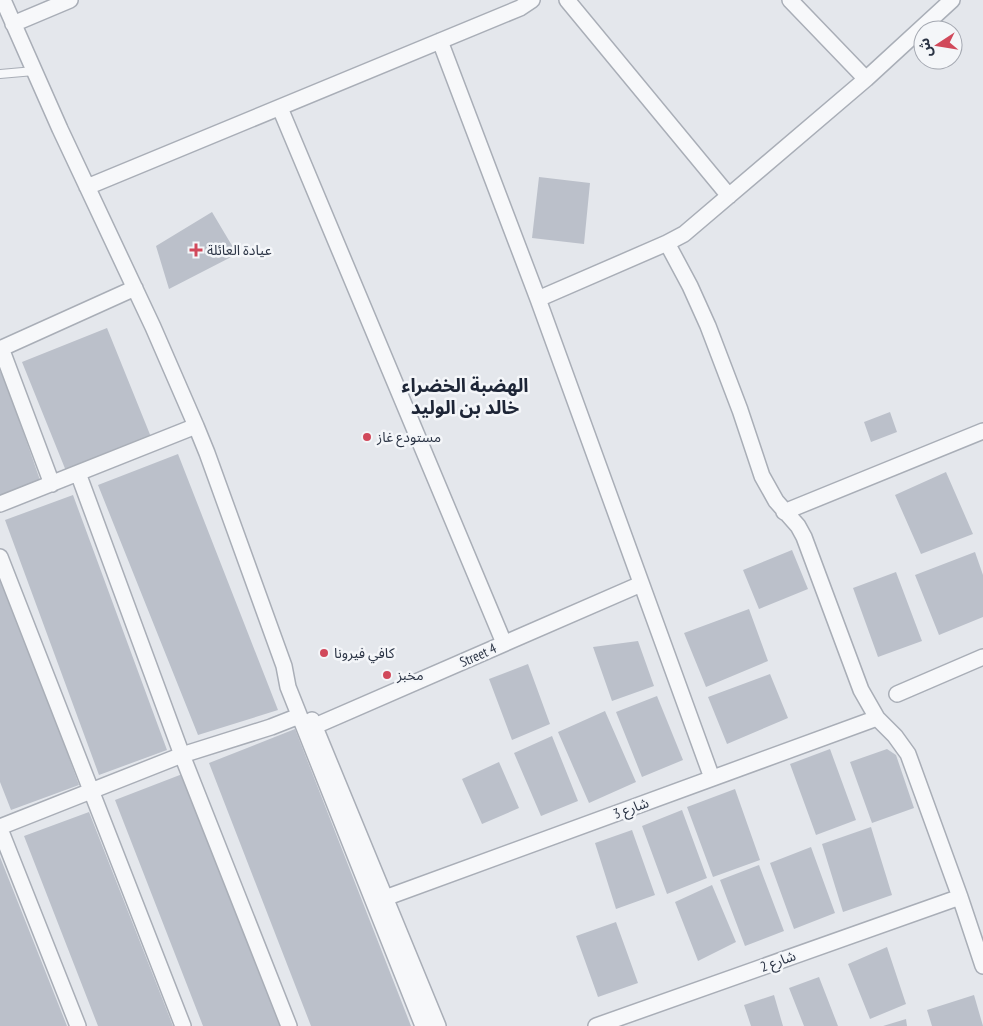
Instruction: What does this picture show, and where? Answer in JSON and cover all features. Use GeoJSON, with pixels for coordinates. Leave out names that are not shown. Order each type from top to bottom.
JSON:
{"type":"FeatureCollection","features":[{"type":"Feature","properties":{"kind":"street"},"geometry":{"type":"LineString","coordinates":[[3,0],[87,187],[135,288],[208,453],[284,666],[288,687],[423,1026]]}},
{"type":"Feature","properties":{"kind":"street"},"geometry":{"type":"LineString","coordinates":[[13,24],[70,0]]}},
{"type":"Feature","properties":{"kind":"street"},"geometry":{"type":"LineString","coordinates":[[87,187],[520,8],[532,0]]}},
{"type":"Feature","properties":{"kind":"street"},"geometry":{"type":"LineString","coordinates":[[567,0],[729,196]]}},
{"type":"Feature","properties":{"kind":"street"},"geometry":{"type":"LineString","coordinates":[[790,0],[866,79]]}},
{"type":"Feature","properties":{"kind":"street"},"geometry":{"type":"LineString","coordinates":[[538,299],[668,243],[684,234],[866,79],[952,0]]}},
{"type":"Feature","properties":{"kind":"street"},"geometry":{"type":"LineString","coordinates":[[440,41],[538,299],[712,778]]}},
{"type":"Feature","properties":{"kind":"street"},"geometry":{"type":"LineString","coordinates":[[280,108],[504,643]]}},
{"type":"Feature","properties":{"kind":"street"},"geometry":{"type":"LineString","coordinates":[[668,243],[708,326],[768,489],[784,512],[798,526],[804,537],[860,690],[877,718],[895,736],[908,754],[983,966]]}},
{"type":"Feature","properties":{"kind":"street"},"geometry":{"type":"LineString","coordinates":[[52,484],[1,348],[135,288]]}},
{"type":"Feature","properties":{"kind":"street"},"geometry":{"type":"LineString","coordinates":[[0,504],[196,426]]}},
{"type":"Feature","properties":{"kind":"street"},"geometry":{"type":"LineString","coordinates":[[784,512],[983,431]]}},
{"type":"Feature","properties":{"kind":"street"},"geometry":{"type":"LineString","coordinates":[[78,473],[182,755],[288,1026]]}},
{"type":"Feature","properties":{"kind":"street"},"geometry":{"type":"LineString","coordinates":[[0,556],[183,1026]]}},
{"type":"Feature","properties":{"kind":"street","name":"Street 4"},"geometry":{"type":"LineString","coordinates":[[315,726],[641,584]]}},
{"type":"Feature","properties":{"kind":"street"},"geometry":{"type":"LineString","coordinates":[[897,694],[983,657]]}},
{"type":"Feature","properties":{"kind":"street"},"geometry":{"type":"LineString","coordinates":[[284,666],[297,684],[315,726],[438,1026]]}},
{"type":"Feature","properties":{"kind":"street"},"geometry":{"type":"LineString","coordinates":[[78,1026],[0,828],[182,755],[271,727],[299,716]]}},
{"type":"Feature","properties":{"kind":"street","name":"شارع 3"},"geometry":{"type":"LineString","coordinates":[[385,898],[877,718]]}},
{"type":"Feature","properties":{"kind":"street","name":"شارع 2"},"geometry":{"type":"LineString","coordinates":[[596,1026],[960,897]]}},
{"type":"Feature","properties":{"kind":"lane"},"geometry":{"type":"LineString","coordinates":[[0,74],[34,71]]}},
{"type":"Feature","properties":{"kind":"building"},"geometry":{"type":"Polygon","coordinates":[[[539,177],[590,183],[584,244],[532,238],[539,177]]]}},
{"type":"Feature","properties":{"kind":"building","name":"عيادة العائلة"},"geometry":{"type":"Polygon","coordinates":[[[212,212],[237,254],[169,289],[156,246],[212,212]]]}},
{"type":"Feature","properties":{"kind":"building"},"geometry":{"type":"Polygon","coordinates":[[[107,328],[151,437],[66,471],[22,362],[107,328]]]}},
{"type":"Feature","properties":{"kind":"building"},"geometry":{"type":"Polygon","coordinates":[[[2,371],[40,480],[0,495],[0,372],[2,371]]]}},
{"type":"Feature","properties":{"kind":"building"},"geometry":{"type":"Polygon","coordinates":[[[890,412],[897,432],[871,442],[864,422],[890,412]]]}},
{"type":"Feature","properties":{"kind":"building"},"geometry":{"type":"Polygon","coordinates":[[[178,454],[278,710],[198,735],[98,485],[178,454]]]}},
{"type":"Feature","properties":{"kind":"building"},"geometry":{"type":"Polygon","coordinates":[[[946,472],[973,534],[921,554],[895,495],[946,472]]]}},
{"type":"Feature","properties":{"kind":"building"},"geometry":{"type":"Polygon","coordinates":[[[73,495],[167,750],[99,775],[5,520],[73,495]]]}},
{"type":"Feature","properties":{"kind":"building"},"geometry":{"type":"Polygon","coordinates":[[[792,550],[808,589],[759,609],[743,570],[792,550]]]}},
{"type":"Feature","properties":{"kind":"building"},"geometry":{"type":"Polygon","coordinates":[[[975,552],[983,575],[983,617],[939,635],[915,575],[975,552]]]}},
{"type":"Feature","properties":{"kind":"building"},"geometry":{"type":"Polygon","coordinates":[[[0,570],[79,785],[11,810],[0,782],[0,570]]]}},
{"type":"Feature","properties":{"kind":"building"},"geometry":{"type":"Polygon","coordinates":[[[896,572],[922,641],[878,657],[853,588],[896,572]]]}},
{"type":"Feature","properties":{"kind":"building"},"geometry":{"type":"Polygon","coordinates":[[[749,609],[768,661],[706,687],[684,633],[749,609]]]}},
{"type":"Feature","properties":{"kind":"building"},"geometry":{"type":"Polygon","coordinates":[[[638,641],[654,686],[612,701],[593,647],[638,641]]]}},
{"type":"Feature","properties":{"kind":"building"},"geometry":{"type":"Polygon","coordinates":[[[528,664],[550,724],[512,740],[489,679],[528,664]]]}},
{"type":"Feature","properties":{"kind":"building"},"geometry":{"type":"Polygon","coordinates":[[[770,674],[788,718],[727,744],[708,697],[770,674]]]}},
{"type":"Feature","properties":{"kind":"building"},"geometry":{"type":"Polygon","coordinates":[[[657,696],[683,760],[642,777],[616,712],[657,696]]]}},
{"type":"Feature","properties":{"kind":"building"},"geometry":{"type":"Polygon","coordinates":[[[605,711],[636,782],[589,803],[558,732],[605,711]]]}},
{"type":"Feature","properties":{"kind":"building"},"geometry":{"type":"Polygon","coordinates":[[[295,729],[411,1026],[311,1026],[209,763],[295,729]]]}},
{"type":"Feature","properties":{"kind":"building"},"geometry":{"type":"Polygon","coordinates":[[[552,736],[578,801],[541,816],[514,753],[552,736]]]}},
{"type":"Feature","properties":{"kind":"building"},"geometry":{"type":"Polygon","coordinates":[[[830,749],[856,820],[816,835],[790,764],[830,749]]]}},
{"type":"Feature","properties":{"kind":"building"},"geometry":{"type":"Polygon","coordinates":[[[887,749],[896,755],[914,808],[872,823],[850,762],[887,749]]]}},
{"type":"Feature","properties":{"kind":"building"},"geometry":{"type":"Polygon","coordinates":[[[499,762],[519,808],[482,824],[462,779],[499,762]]]}},
{"type":"Feature","properties":{"kind":"building"},"geometry":{"type":"Polygon","coordinates":[[[185,773],[283,1026],[203,1026],[115,800],[185,773]]]}},
{"type":"Feature","properties":{"kind":"building"},"geometry":{"type":"Polygon","coordinates":[[[735,789],[760,860],[713,877],[687,807],[735,789]]]}},
{"type":"Feature","properties":{"kind":"building"},"geometry":{"type":"Polygon","coordinates":[[[682,810],[707,878],[667,894],[642,826],[682,810]]]}},
{"type":"Feature","properties":{"kind":"building"},"geometry":{"type":"Polygon","coordinates":[[[89,812],[173,1026],[98,1026],[24,836],[89,812]]]}},
{"type":"Feature","properties":{"kind":"building"},"geometry":{"type":"Polygon","coordinates":[[[871,827],[892,895],[843,912],[822,844],[871,827]]]}},
{"type":"Feature","properties":{"kind":"building"},"geometry":{"type":"Polygon","coordinates":[[[632,830],[655,895],[616,909],[595,843],[632,830]]]}},
{"type":"Feature","properties":{"kind":"building"},"geometry":{"type":"Polygon","coordinates":[[[811,847],[835,913],[794,929],[770,863],[811,847]]]}},
{"type":"Feature","properties":{"kind":"building"},"geometry":{"type":"Polygon","coordinates":[[[0,857],[67,1026],[0,1026],[0,857]]]}},
{"type":"Feature","properties":{"kind":"building"},"geometry":{"type":"Polygon","coordinates":[[[759,865],[784,931],[745,946],[720,880],[759,865]]]}},
{"type":"Feature","properties":{"kind":"building"},"geometry":{"type":"Polygon","coordinates":[[[712,885],[736,942],[698,961],[675,902],[712,885]]]}},
{"type":"Feature","properties":{"kind":"building"},"geometry":{"type":"Polygon","coordinates":[[[616,922],[638,983],[598,997],[576,936],[616,922]]]}},
{"type":"Feature","properties":{"kind":"building"},"geometry":{"type":"Polygon","coordinates":[[[887,947],[906,1004],[870,1019],[848,964],[887,947]]]}},
{"type":"Feature","properties":{"kind":"building"},"geometry":{"type":"Polygon","coordinates":[[[819,977],[838,1026],[804,1026],[789,988],[819,977]]]}},
{"type":"Feature","properties":{"kind":"building"},"geometry":{"type":"Polygon","coordinates":[[[774,995],[783,1026],[751,1026],[744,1005],[774,995]]]}},
{"type":"Feature","properties":{"kind":"building"},"geometry":{"type":"Polygon","coordinates":[[[974,995],[983,1026],[932,1026],[927,1010],[974,995]]]}},
{"type":"Feature","properties":{"kind":"building"},"geometry":{"type":"Polygon","coordinates":[[[906,1019],[907,1026],[883,1026],[906,1019]]]}},
{"type":"Feature","properties":{"kind":"place","name":"عيادة العائلة"},"geometry":{"type":"Point","coordinates":[196,250]}},
{"type":"Feature","properties":{"kind":"place","name":"مستودع غاز"},"geometry":{"type":"Point","coordinates":[367,437]}},
{"type":"Feature","properties":{"kind":"place","name":"كافي فيرونا"},"geometry":{"type":"Point","coordinates":[324,653]}},
{"type":"Feature","properties":{"kind":"place","name":"مخبز"},"geometry":{"type":"Point","coordinates":[387,675]}},
{"type":"Feature","properties":{"kind":"district","name":"الهضبة الخضراء خالد بن الوليد"},"geometry":{"type":"Point","coordinates":[465,396]}}]}
